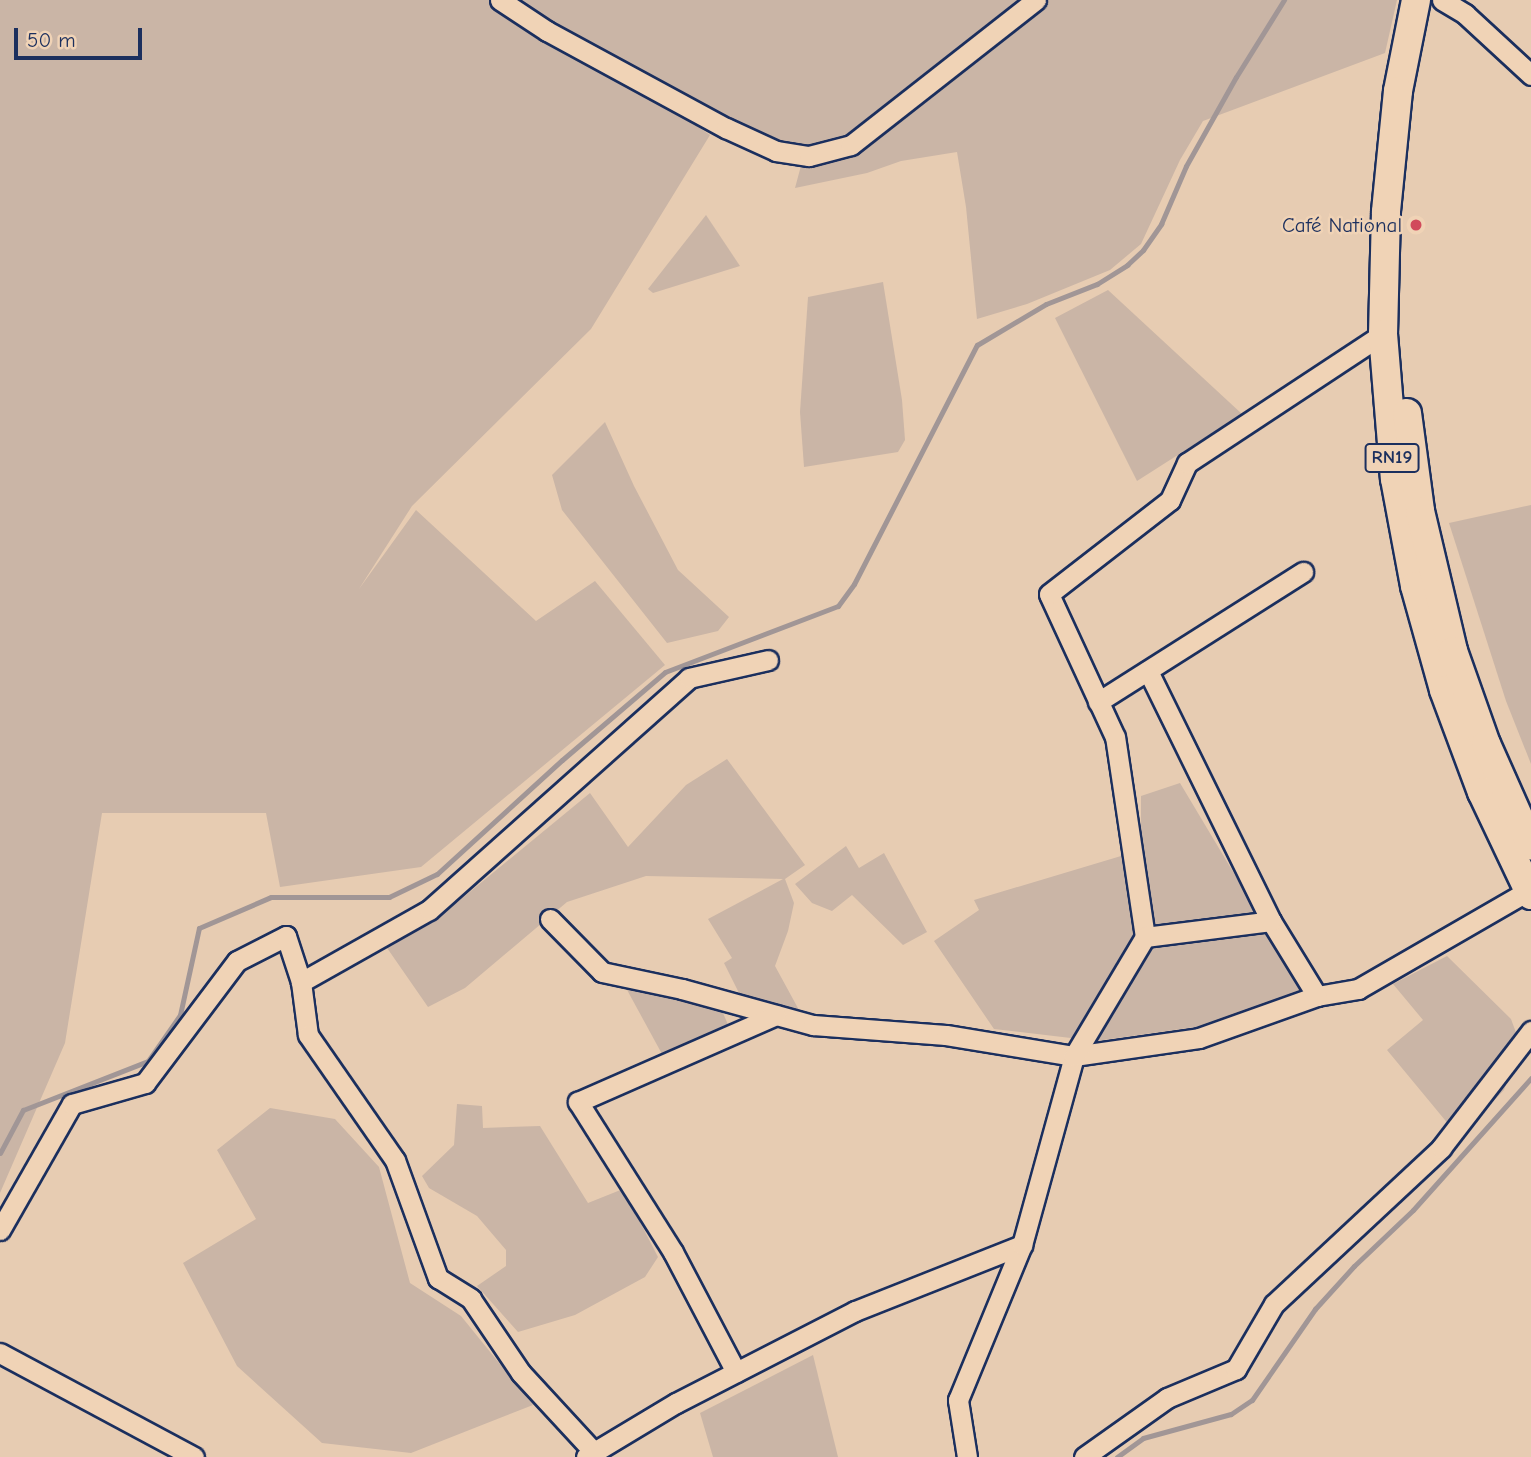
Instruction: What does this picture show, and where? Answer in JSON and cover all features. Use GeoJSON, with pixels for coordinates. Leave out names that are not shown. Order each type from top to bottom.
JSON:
{"type":"FeatureCollection","features":[{"type":"Feature","properties":{"kind":"highway","name":"RN19"},"geometry":{"type":"LineString","coordinates":[[1416,0],[1391,151],[1383,273],[1383,334],[1395,479],[1425,625],[1462,742],[1504,842],[1530,892]]}},
{"type":"Feature","properties":{"kind":"highway","name":"RN19"},"geometry":{"type":"LineString","coordinates":[[1434,0],[1412,123],[1403,219],[1401,292],[1409,436],[1429,556],[1453,651],[1486,744],[1531,845]]}},
{"type":"Feature","properties":{"kind":"street"},"geometry":{"type":"LineString","coordinates":[[500,0],[547,31],[726,128],[776,151],[809,156],[851,145],[1036,0]]}},
{"type":"Feature","properties":{"kind":"street"},"geometry":{"type":"LineString","coordinates":[[1442,0],[1465,13],[1531,75]]}},
{"type":"Feature","properties":{"kind":"street"},"geometry":{"type":"LineString","coordinates":[[967,1457],[958,1400],[1022,1245],[1074,1056],[1145,937],[1115,737],[1049,594],[1170,500],[1187,463],[1383,334]]}},
{"type":"Feature","properties":{"kind":"street"},"geometry":{"type":"LineString","coordinates":[[1098,702],[1303,572]]}},
{"type":"Feature","properties":{"kind":"street"},"geometry":{"type":"LineString","coordinates":[[301,982],[429,910],[689,678],[768,660]]}},
{"type":"Feature","properties":{"kind":"street"},"geometry":{"type":"LineString","coordinates":[[1148,671],[1271,921],[1317,996]]}},
{"type":"Feature","properties":{"kind":"street"},"geometry":{"type":"LineString","coordinates":[[550,919],[602,972],[682,989],[813,1025],[946,1035],[1074,1056],[1199,1038],[1317,996],[1358,989],[1530,892]]}},
{"type":"Feature","properties":{"kind":"street"},"geometry":{"type":"LineString","coordinates":[[1145,937],[1271,921]]}},
{"type":"Feature","properties":{"kind":"street"},"geometry":{"type":"LineString","coordinates":[[0,1230],[72,1104],[145,1083],[237,961],[286,936],[301,982],[308,1035],[395,1160],[438,1278],[471,1299],[521,1373],[590,1455],[676,1403],[855,1311],[1022,1245]]}},
{"type":"Feature","properties":{"kind":"street"},"geometry":{"type":"LineString","coordinates":[[736,1372],[673,1252],[578,1102],[776,1015]]}},
{"type":"Feature","properties":{"kind":"street"},"geometry":{"type":"LineString","coordinates":[[1084,1457],[1167,1398],[1236,1369],[1274,1304],[1441,1148],[1531,1031]]}},
{"type":"Feature","properties":{"kind":"street"},"geometry":{"type":"LineString","coordinates":[[0,1353],[194,1457]]}},
{"type":"Feature","properties":{"kind":"shaded area"},"geometry":{"type":"Polygon","coordinates":[[[0,0],[1397,0],[1385,53],[1203,121],[1180,160],[1141,244],[1110,270],[1027,304],[977,319],[966,207],[957,152],[901,161],[867,173],[795,188],[802,162],[523,8],[710,135],[591,329],[412,506],[359,589],[416,510],[536,621],[595,581],[665,665],[421,867],[280,887],[266,813],[102,813],[65,1043],[0,1193],[0,0]]]}},
{"type":"Feature","properties":{"kind":"shaded area"},"geometry":{"type":"Polygon","coordinates":[[[706,215],[740,266],[653,293],[648,289],[706,215]]]}},
{"type":"Feature","properties":{"kind":"shaded area"},"geometry":{"type":"Polygon","coordinates":[[[883,282],[902,400],[905,440],[898,452],[804,467],[800,412],[808,297],[883,282]]]}},
{"type":"Feature","properties":{"kind":"shaded area"},"geometry":{"type":"Polygon","coordinates":[[[1108,290],[1242,414],[1137,481],[1055,318],[1108,290]]]}},
{"type":"Feature","properties":{"kind":"shaded area"},"geometry":{"type":"Polygon","coordinates":[[[605,422],[634,486],[678,570],[729,617],[718,631],[667,643],[562,510],[552,475],[605,422]]]}},
{"type":"Feature","properties":{"kind":"shaded area"},"geometry":{"type":"Polygon","coordinates":[[[1531,505],[1531,764],[1506,701],[1449,523],[1531,505]]]}},
{"type":"Feature","properties":{"kind":"shaded area"},"geometry":{"type":"Polygon","coordinates":[[[727,759],[805,865],[785,879],[794,903],[788,931],[775,966],[799,1010],[741,997],[724,963],[732,958],[708,919],[783,879],[646,876],[567,902],[465,988],[428,1007],[385,945],[443,914],[590,793],[628,847],[686,785],[727,759]]]}},
{"type":"Feature","properties":{"kind":"shaded area"},"geometry":{"type":"Polygon","coordinates":[[[1180,783],[1303,989],[1202,1026],[1096,1041],[994,1029],[934,941],[979,910],[974,900],[1141,850],[1141,796],[1180,783]]]}},
{"type":"Feature","properties":{"kind":"shaded area"},"geometry":{"type":"Polygon","coordinates":[[[846,846],[859,868],[884,853],[927,932],[903,945],[852,895],[832,911],[812,903],[795,884],[846,846]]]}},
{"type":"Feature","properties":{"kind":"shaded area"},"geometry":{"type":"Polygon","coordinates":[[[1447,956],[1511,1019],[1521,1046],[1504,1090],[1459,1137],[1387,1050],[1423,1020],[1393,984],[1447,956]]]}},
{"type":"Feature","properties":{"kind":"shaded area"},"geometry":{"type":"Polygon","coordinates":[[[626,988],[720,1006],[729,1027],[662,1054],[626,988]]]}},
{"type":"Feature","properties":{"kind":"shaded area"},"geometry":{"type":"Polygon","coordinates":[[[457,1104],[482,1106],[483,1128],[540,1126],[588,1203],[623,1189],[658,1257],[645,1277],[575,1315],[518,1332],[477,1286],[506,1266],[506,1250],[477,1216],[429,1188],[422,1176],[454,1145],[457,1104]]]}},
{"type":"Feature","properties":{"kind":"shaded area"},"geometry":{"type":"Polygon","coordinates":[[[270,1108],[335,1119],[379,1167],[410,1283],[461,1316],[533,1405],[411,1453],[322,1443],[237,1366],[183,1263],[256,1219],[217,1150],[270,1108]]]}},
{"type":"Feature","properties":{"kind":"shaded area"},"geometry":{"type":"Polygon","coordinates":[[[813,1355],[838,1457],[713,1457],[700,1413],[813,1355]]]}},
{"type":"Feature","properties":{"kind":"waterway"},"geometry":{"type":"LineString","coordinates":[[0,1153],[23,1110],[148,1061],[180,1015],[199,928],[271,897],[389,897],[437,874],[562,760],[665,672],[838,606],[854,584],[977,345],[1046,304],[1097,284],[1127,265],[1143,250],[1161,224],[1186,166],[1236,77],[1284,0]]}},
{"type":"Feature","properties":{"kind":"waterway"},"geometry":{"type":"LineString","coordinates":[[1117,1457],[1143,1438],[1231,1414],[1252,1400],[1315,1309],[1354,1266],[1413,1210],[1531,1078]]}},
{"type":"Feature","properties":{"kind":"place","name":"Café National"},"geometry":{"type":"Point","coordinates":[1416,225]}}]}
